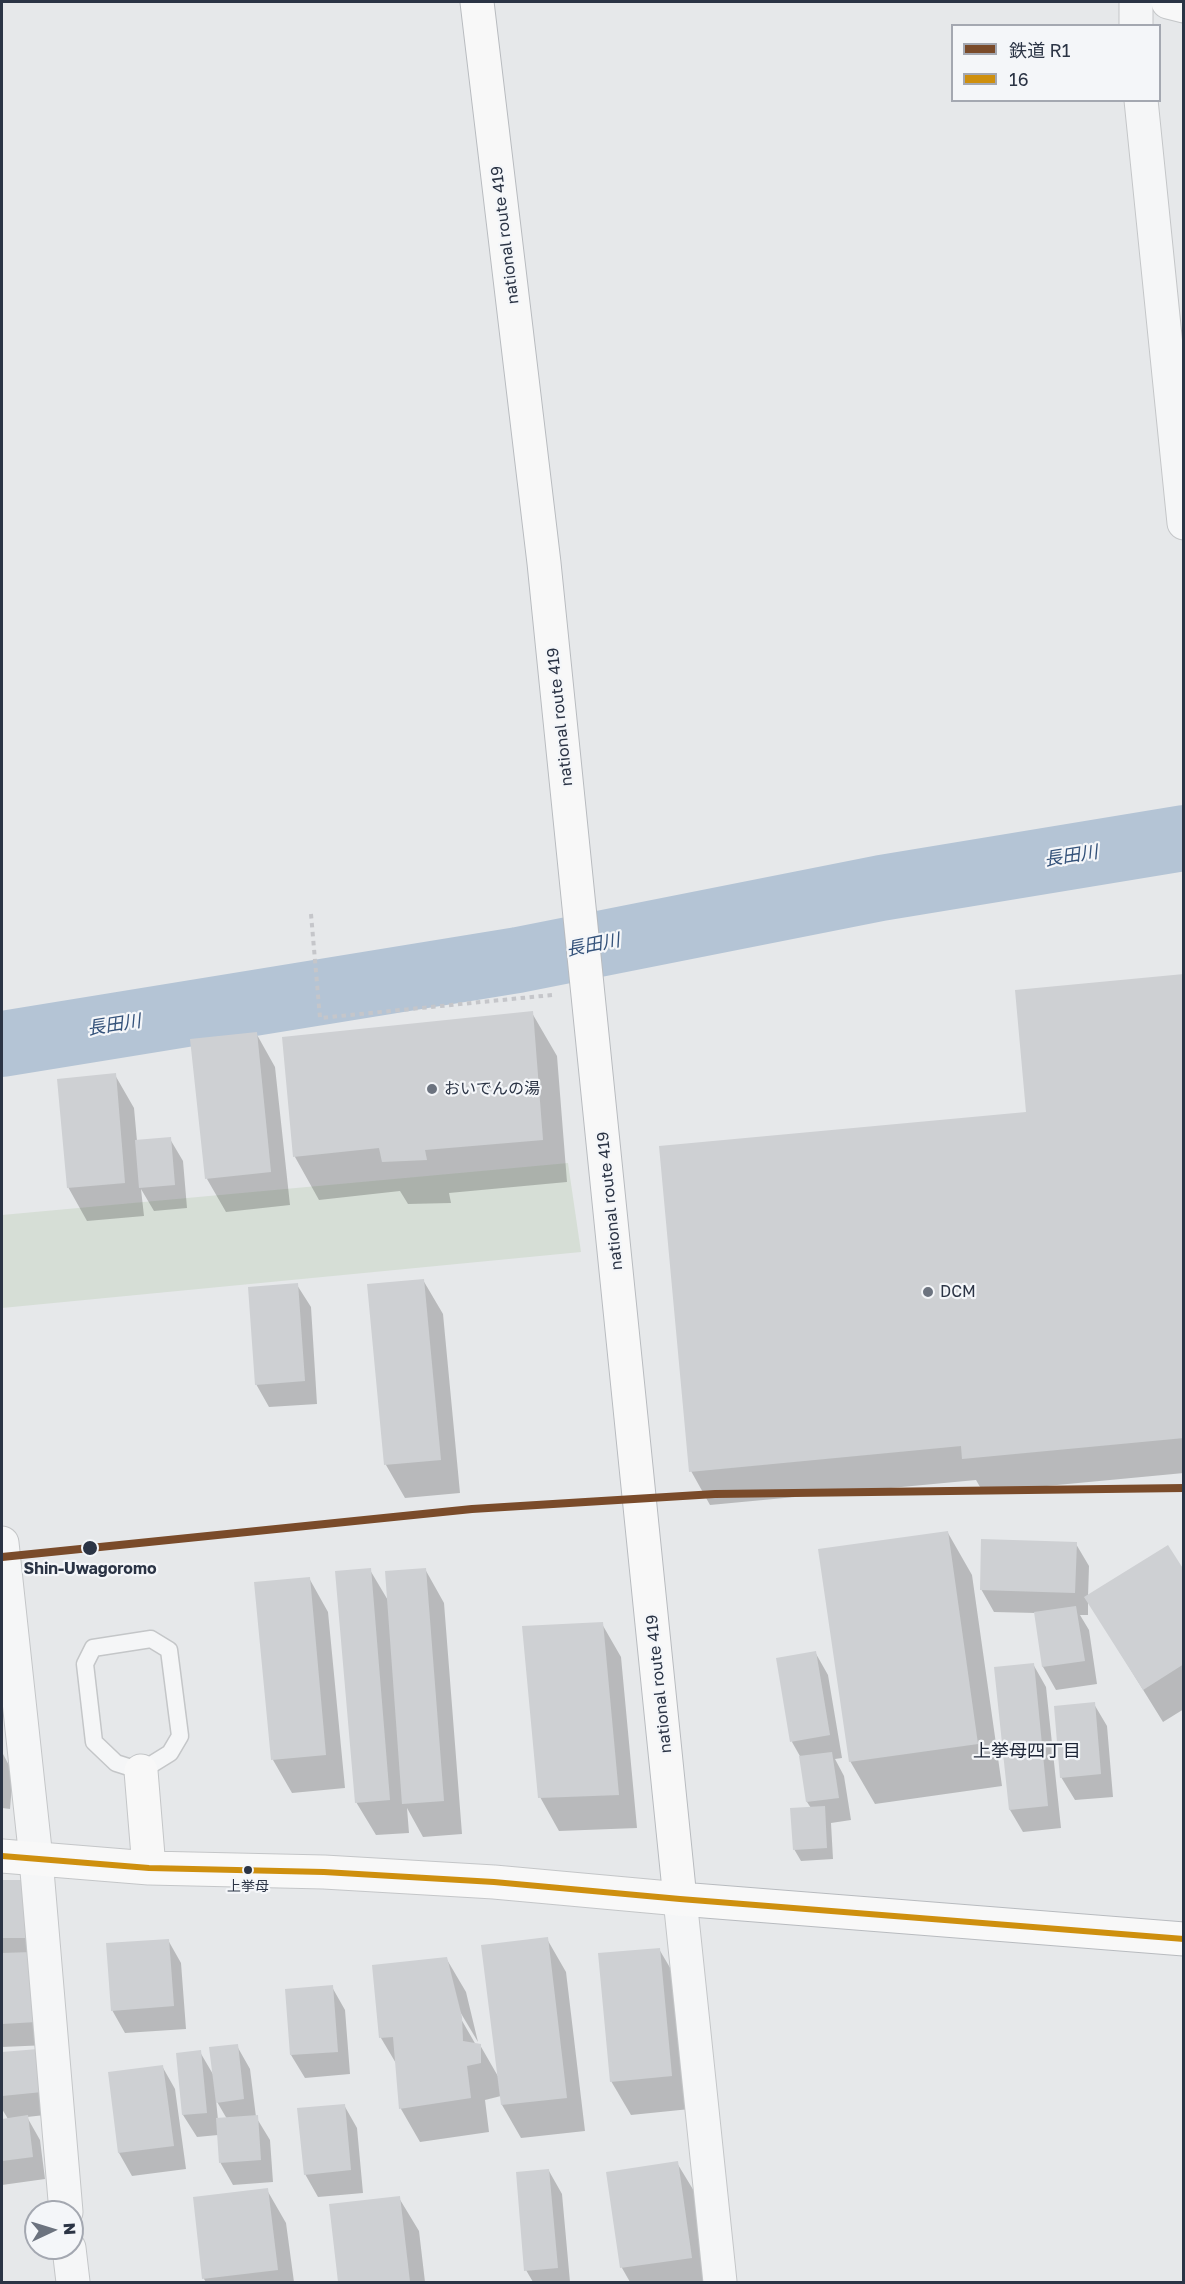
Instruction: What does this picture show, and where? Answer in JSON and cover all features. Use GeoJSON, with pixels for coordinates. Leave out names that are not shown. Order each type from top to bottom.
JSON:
{"type":"FeatureCollection","features":[{"type":"Feature","properties":{"kind":"main road","name":"national route 419"},"geometry":{"type":"LineString","coordinates":[[477,2],[544,563],[680,1899]]}},
{"type":"Feature","properties":{"kind":"main road"},"geometry":{"type":"LineString","coordinates":[[1167,2],[1184,6]]}},
{"type":"Feature","properties":{"kind":"main road"},"geometry":{"type":"LineString","coordinates":[[141,1771],[149,1868]]}},
{"type":"Feature","properties":{"kind":"main road"},"geometry":{"type":"LineString","coordinates":[[2,1856],[149,1868],[324,1872],[494,1882],[1184,1939]]}},
{"type":"Feature","properties":{"kind":"street"},"geometry":{"type":"LineString","coordinates":[[1136,2],[1136,24]]}},
{"type":"Feature","properties":{"kind":"street"},"geometry":{"type":"LineString","coordinates":[[1141,102],[1184,523]]}},
{"type":"Feature","properties":{"kind":"street"},"geometry":{"type":"LineString","coordinates":[[2,1543],[36,1859],[65,2200]]}},
{"type":"Feature","properties":{"kind":"street"},"geometry":{"type":"LineString","coordinates":[[680,1899],[720,2283]]}},
{"type":"Feature","properties":{"kind":"street"},"geometry":{"type":"LineString","coordinates":[[70,2260],[73,2283]]}},
{"type":"Feature","properties":{"kind":"lane"},"geometry":{"type":"LineString","coordinates":[[151,1639],[169,1650],[180,1736],[170,1753],[141,1771],[116,1763],[94,1742],[85,1664],[93,1648],[151,1639]]}},
{"type":"Feature","properties":{"kind":"path"},"geometry":{"type":"LineString","coordinates":[[311,914],[320,1018],[552,995]]}},
{"type":"Feature","properties":{"kind":"shaded area"},"geometry":{"type":"Polygon","coordinates":[[[568,1163],[581,1252],[2,1308],[2,1215],[568,1163]]]}},
{"type":"Feature","properties":{"kind":"building","name":"DCM"},"geometry":{"type":"Polygon","coordinates":[[[1184,974],[1184,1438],[962,1459],[961,1446],[689,1472],[659,1146],[1026,1112],[1015,990],[1184,974]]]}},
{"type":"Feature","properties":{"kind":"building","name":"おいでんの湯"},"geometry":{"type":"Polygon","coordinates":[[[533,1011],[543,1140],[425,1150],[427,1160],[382,1162],[379,1148],[293,1157],[282,1037],[533,1011]]]}},
{"type":"Feature","properties":{"kind":"building"},"geometry":{"type":"Polygon","coordinates":[[[257,1032],[271,1172],[205,1179],[190,1039],[257,1032]]]}},
{"type":"Feature","properties":{"kind":"building"},"geometry":{"type":"Polygon","coordinates":[[[116,1073],[125,1183],[67,1188],[57,1079],[116,1073]]]}},
{"type":"Feature","properties":{"kind":"building"},"geometry":{"type":"Polygon","coordinates":[[[171,1137],[175,1185],[139,1188],[135,1140],[171,1137]]]}},
{"type":"Feature","properties":{"kind":"building"},"geometry":{"type":"Polygon","coordinates":[[[424,1279],[441,1460],[384,1465],[367,1284],[424,1279]]]}},
{"type":"Feature","properties":{"kind":"building"},"geometry":{"type":"Polygon","coordinates":[[[298,1283],[305,1381],[255,1385],[248,1287],[298,1283]]]}},
{"type":"Feature","properties":{"kind":"building"},"geometry":{"type":"Polygon","coordinates":[[[948,1531],[978,1744],[849,1762],[818,1549],[948,1531]]]}},
{"type":"Feature","properties":{"kind":"building"},"geometry":{"type":"Polygon","coordinates":[[[981,1539],[1077,1542],[1075,1593],[980,1590],[981,1539]]]}},
{"type":"Feature","properties":{"kind":"building"},"geometry":{"type":"Polygon","coordinates":[[[1168,1545],[1184,1570],[1184,1664],[1143,1690],[1084,1597],[1168,1545]]]}},
{"type":"Feature","properties":{"kind":"building"},"geometry":{"type":"Polygon","coordinates":[[[371,1568],[390,1800],[355,1803],[335,1571],[371,1568]]]}},
{"type":"Feature","properties":{"kind":"building"},"geometry":{"type":"Polygon","coordinates":[[[426,1568],[444,1801],[402,1804],[385,1571],[426,1568]]]}},
{"type":"Feature","properties":{"kind":"building"},"geometry":{"type":"Polygon","coordinates":[[[310,1577],[326,1755],[271,1760],[254,1582],[310,1577]]]}},
{"type":"Feature","properties":{"kind":"building"},"geometry":{"type":"Polygon","coordinates":[[[1076,1606],[1085,1661],[1042,1667],[1034,1612],[1076,1606]]]}},
{"type":"Feature","properties":{"kind":"building"},"geometry":{"type":"Polygon","coordinates":[[[603,1622],[619,1795],[538,1798],[522,1626],[603,1622]]]}},
{"type":"Feature","properties":{"kind":"building"},"geometry":{"type":"Polygon","coordinates":[[[816,1651],[830,1735],[790,1742],[776,1658],[816,1651]]]}},
{"type":"Feature","properties":{"kind":"building"},"geometry":{"type":"Polygon","coordinates":[[[1034,1663],[1048,1806],[1009,1810],[994,1667],[1034,1663]]]}},
{"type":"Feature","properties":{"kind":"building"},"geometry":{"type":"Polygon","coordinates":[[[1095,1702],[1101,1774],[1060,1778],[1054,1706],[1095,1702]]]}},
{"type":"Feature","properties":{"kind":"building"},"geometry":{"type":"Polygon","coordinates":[[[832,1752],[839,1798],[806,1802],[799,1756],[832,1752]]]}},
{"type":"Feature","properties":{"kind":"building"},"geometry":{"type":"Polygon","coordinates":[[[825,1806],[827,1848],[793,1850],[790,1808],[825,1806]]]}},
{"type":"Feature","properties":{"kind":"building"},"geometry":{"type":"Polygon","coordinates":[[[2,1880],[27,1880],[27,1938],[2,1938],[2,1880]]]}},
{"type":"Feature","properties":{"kind":"building"},"geometry":{"type":"Polygon","coordinates":[[[548,1937],[567,2098],[501,2105],[481,1945],[548,1937]]]}},
{"type":"Feature","properties":{"kind":"building"},"geometry":{"type":"Polygon","coordinates":[[[169,1939],[174,2006],[111,2011],[106,1943],[169,1939]]]}},
{"type":"Feature","properties":{"kind":"building"},"geometry":{"type":"Polygon","coordinates":[[[660,1948],[672,2076],[610,2082],[598,1953],[660,1948]]]}},
{"type":"Feature","properties":{"kind":"building"},"geometry":{"type":"Polygon","coordinates":[[[33,1952],[36,2022],[2,2024],[2,1953],[33,1952]]]}},
{"type":"Feature","properties":{"kind":"building"},"geometry":{"type":"Polygon","coordinates":[[[447,1957],[462,2017],[463,2041],[481,2044],[481,2063],[467,2066],[471,2098],[399,2109],[393,2037],[379,2038],[372,1965],[447,1957]]]}},
{"type":"Feature","properties":{"kind":"building"},"geometry":{"type":"Polygon","coordinates":[[[333,1985],[338,2052],[290,2055],[285,1989],[333,1985]]]}},
{"type":"Feature","properties":{"kind":"building"},"geometry":{"type":"Polygon","coordinates":[[[238,2044],[244,2099],[216,2103],[209,2047],[238,2044]]]}},
{"type":"Feature","properties":{"kind":"building"},"geometry":{"type":"Polygon","coordinates":[[[38,2049],[42,2092],[2,2096],[2,2052],[38,2049]]]}},
{"type":"Feature","properties":{"kind":"building"},"geometry":{"type":"Polygon","coordinates":[[[201,2050],[207,2113],[182,2115],[176,2053],[201,2050]]]}},
{"type":"Feature","properties":{"kind":"building"},"geometry":{"type":"Polygon","coordinates":[[[163,2065],[174,2146],[118,2153],[108,2072],[163,2065]]]}},
{"type":"Feature","properties":{"kind":"building"},"geometry":{"type":"Polygon","coordinates":[[[345,2104],[351,2170],[304,2175],[297,2108],[345,2104]]]}},
{"type":"Feature","properties":{"kind":"building"},"geometry":{"type":"Polygon","coordinates":[[[28,2115],[33,2157],[2,2161],[2,2119],[28,2115]]]}},
{"type":"Feature","properties":{"kind":"building"},"geometry":{"type":"Polygon","coordinates":[[[258,2115],[261,2160],[219,2163],[216,2118],[258,2115]]]}},
{"type":"Feature","properties":{"kind":"building"},"geometry":{"type":"Polygon","coordinates":[[[678,2161],[692,2258],[620,2268],[606,2172],[678,2161]]]}},
{"type":"Feature","properties":{"kind":"building"},"geometry":{"type":"Polygon","coordinates":[[[549,2169],[558,2268],[524,2271],[516,2172],[549,2169]]]}},
{"type":"Feature","properties":{"kind":"building"},"geometry":{"type":"Polygon","coordinates":[[[268,2188],[278,2270],[202,2279],[193,2197],[268,2188]]]}},
{"type":"Feature","properties":{"kind":"building"},"geometry":{"type":"Polygon","coordinates":[[[400,2196],[410,2282],[338,2282],[329,2204],[400,2196]]]}},
{"type":"Feature","properties":{"kind":"waterway","name":"長田川"},"geometry":{"type":"LineString","coordinates":[[2,1044],[518,960],[881,888],[1184,838]]}},
{"type":"Feature","properties":{"kind":"rail line","name":"R1"},"geometry":{"type":"LineString","coordinates":[[2,1557],[472,1509],[715,1494],[1184,1488]]}},
{"type":"Feature","properties":{"kind":"transit line","name":"16"},"geometry":{"type":"LineString","coordinates":[[2,1856],[149,1868],[324,1872],[494,1882],[1184,1939]]}},
{"type":"Feature","properties":{"kind":"place","name":"おいでんの湯"},"geometry":{"type":"Point","coordinates":[432,1089]}},
{"type":"Feature","properties":{"kind":"place","name":"DCM"},"geometry":{"type":"Point","coordinates":[928,1292]}},
{"type":"Feature","properties":{"kind":"place","name":"Shin-Uwagoromo"},"geometry":{"type":"Point","coordinates":[90,1548]}},
{"type":"Feature","properties":{"kind":"place","name":"上挙母"},"geometry":{"type":"Point","coordinates":[248,1870]}},
{"type":"Feature","properties":{"kind":"district","name":"上挙母四丁目"},"geometry":{"type":"Point","coordinates":[1027,1751]}}]}
